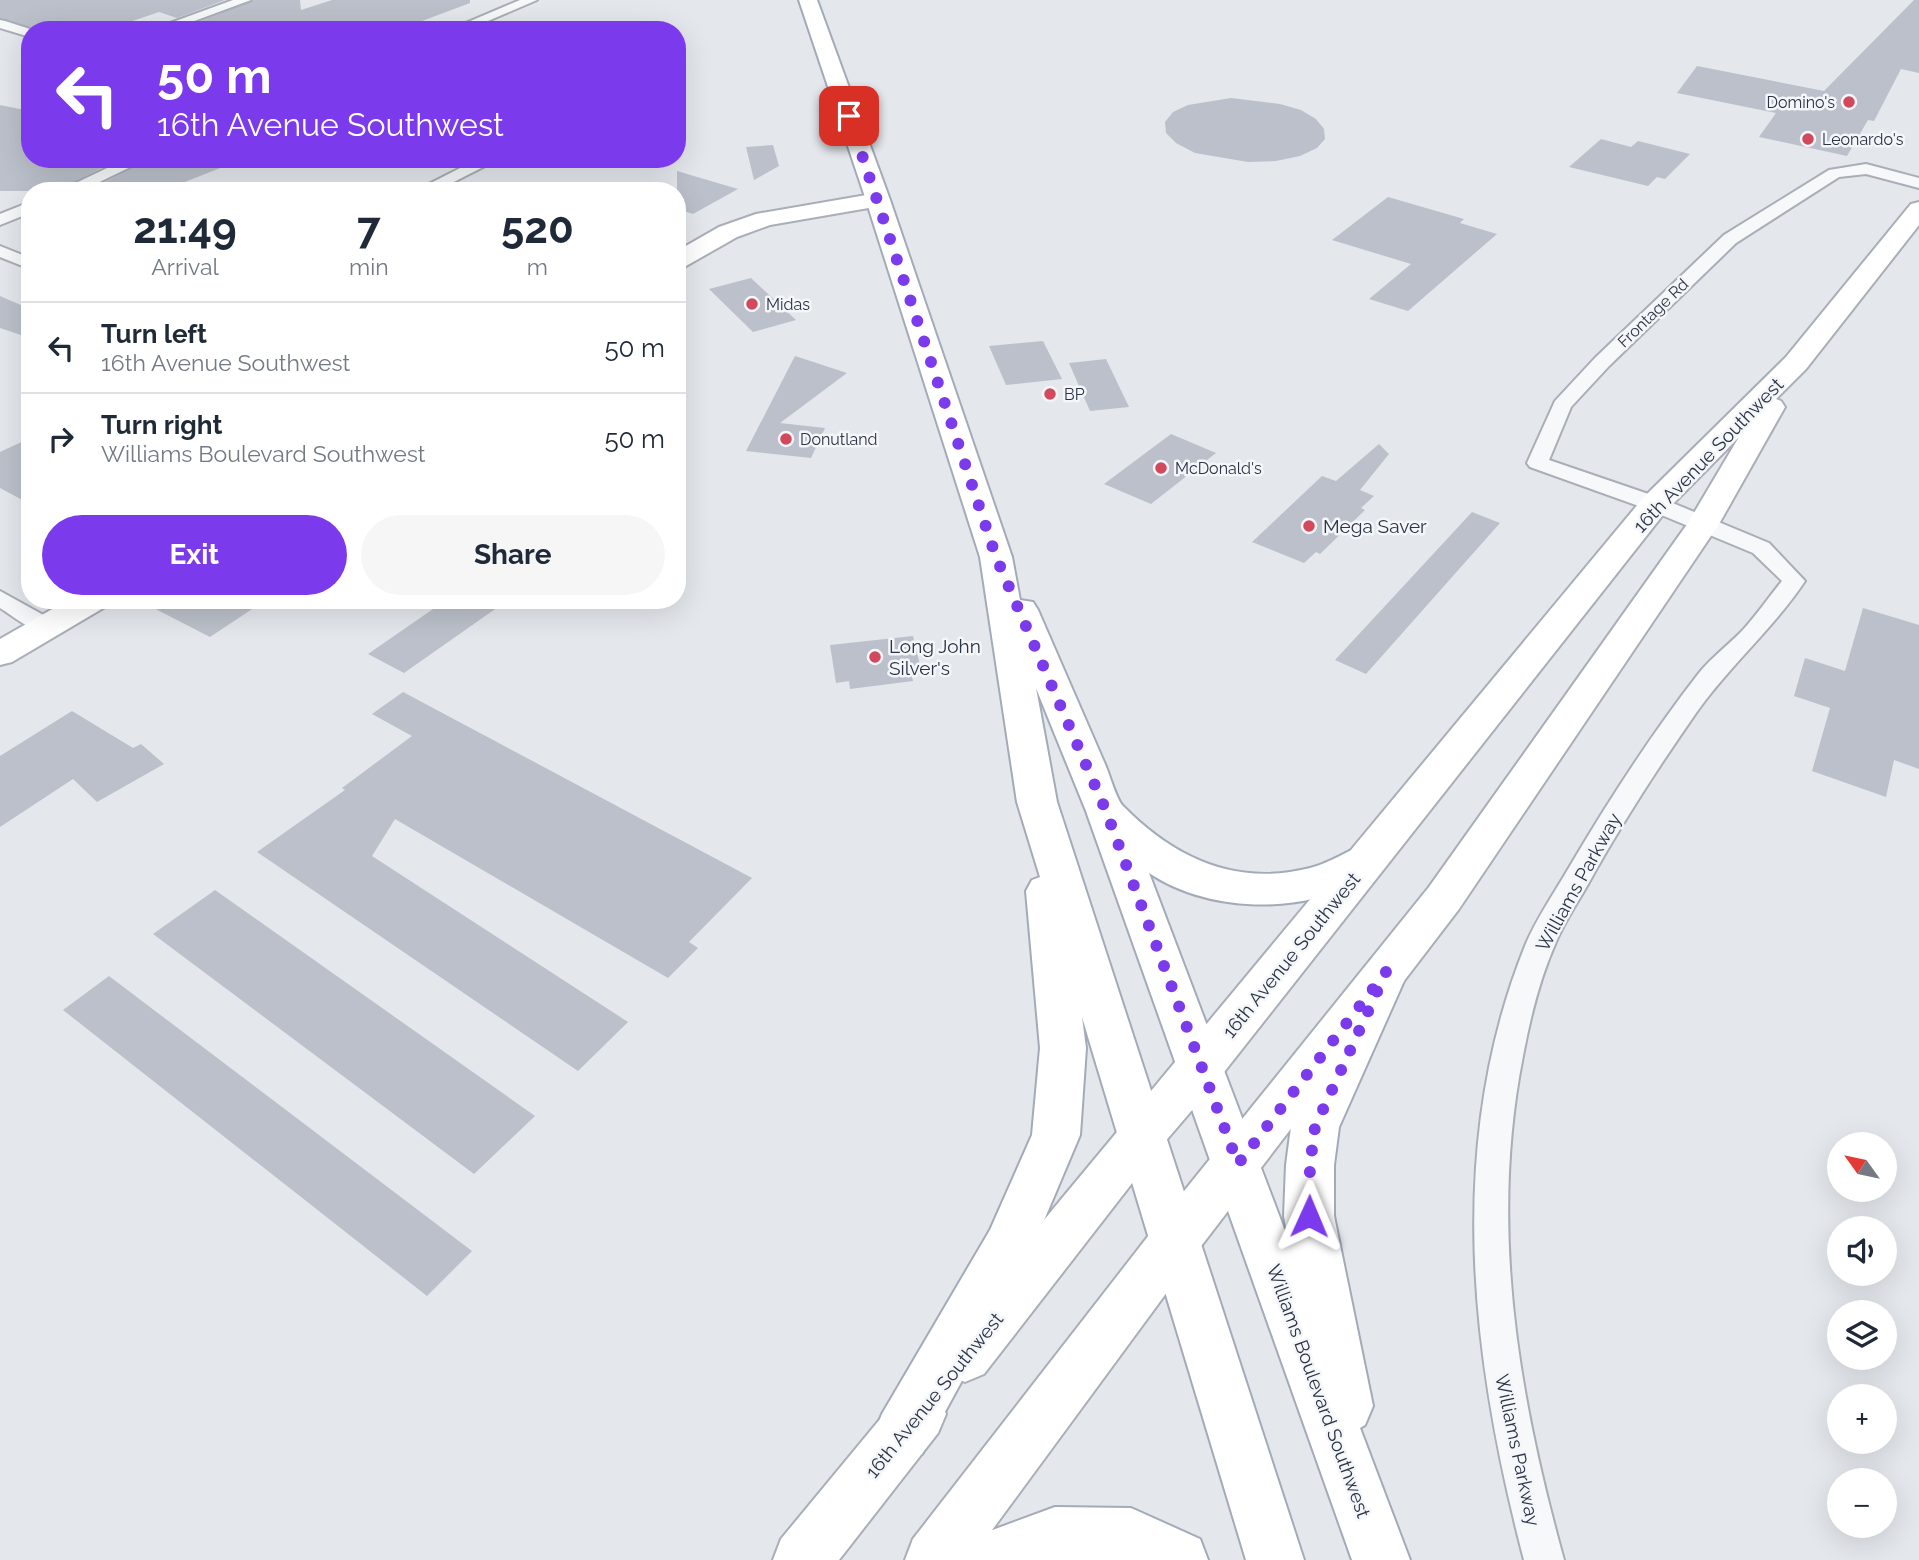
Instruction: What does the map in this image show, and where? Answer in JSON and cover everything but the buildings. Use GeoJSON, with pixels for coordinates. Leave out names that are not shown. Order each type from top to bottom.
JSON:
{"type":"FeatureCollection","features":[{"type":"Feature","properties":{"kind":"main road","name":"Williams Boulevard Southwest"},"geometry":{"type":"LineString","coordinates":[[808,0],[878,200],[996,557],[1106,811],[1238,1164],[1377,1551]]}},
{"type":"Feature","properties":{"kind":"main road"},"geometry":{"type":"LineString","coordinates":[[686,256],[727,232],[765,219],[878,200]]}},
{"type":"Feature","properties":{"kind":"main road","name":"16th Avenue Southwest"},"geometry":{"type":"LineString","coordinates":[[802,1560],[1140,1136],[1201,1067],[1655,504],[1796,363],[1919,209]]}},
{"type":"Feature","properties":{"kind":"main road","name":"16th Avenue Southwest"},"geometry":{"type":"LineString","coordinates":[[934,1560],[1174,1242],[1238,1164],[1444,898],[1703,524],[1796,363]]}},
{"type":"Feature","properties":{"kind":"main road","name":"Williams Boulevard Southwest"},"geometry":{"type":"LineString","coordinates":[[996,557],[1037,802],[1275,1560]]}},
{"type":"Feature","properties":{"kind":"main road"},"geometry":{"type":"LineString","coordinates":[[0,654],[78,609]]}},
{"type":"Feature","properties":{"kind":"main road"},"geometry":{"type":"LineString","coordinates":[[902,1434],[1008,1246],[1056,1135],[1063,1048],[1037,802]]}},
{"type":"Feature","properties":{"kind":"main road"},"geometry":{"type":"LineString","coordinates":[[1106,811],[1157,859],[1182,873],[1214,883],[1268,889],[1316,883],[1369,858]]}},
{"type":"Feature","properties":{"kind":"main road"},"geometry":{"type":"LineString","coordinates":[[1377,1551],[1309,1216],[1309,1191],[1315,1127],[1386,972]]}},
{"type":"Feature","properties":{"kind":"main road"},"geometry":{"type":"LineString","coordinates":[[989,1560],[1055,1536],[1131,1537],[1179,1560]]}},
{"type":"Feature","properties":{"kind":"street"},"geometry":{"type":"LineString","coordinates":[[183,21],[245,0]]}},
{"type":"Feature","properties":{"kind":"street"},"geometry":{"type":"LineString","coordinates":[[478,21],[531,0]]}},
{"type":"Feature","properties":{"kind":"street"},"geometry":{"type":"LineString","coordinates":[[0,24],[21,30]]}},
{"type":"Feature","properties":{"kind":"street"},"geometry":{"type":"LineString","coordinates":[[87,182],[119,168]]}},
{"type":"Feature","properties":{"kind":"street"},"geometry":{"type":"LineString","coordinates":[[442,182],[472,168]]}},
{"type":"Feature","properties":{"kind":"street","name":"Frontage Rd"},"geometry":{"type":"LineString","coordinates":[[1655,504],[1538,463],[1562,405],[1602,362],[1730,239],[1835,173],[1866,169],[1919,183]]}},
{"type":"Feature","properties":{"kind":"street"},"geometry":{"type":"LineString","coordinates":[[0,220],[21,211]]}},
{"type":"Feature","properties":{"kind":"street"},"geometry":{"type":"LineString","coordinates":[[0,251],[21,260]]}},
{"type":"Feature","properties":{"kind":"street","name":"Williams Parkway"},"geometry":{"type":"LineString","coordinates":[[1544,1560],[1532,1521],[1502,1377],[1489,1239],[1494,1122],[1517,1010],[1540,944],[1586,860],[1707,678],[1753,633],[1794,581],[1761,548],[1655,504]]}},
{"type":"Feature","properties":{"kind":"street"},"geometry":{"type":"LineString","coordinates":[[0,598],[48,627]]}},
{"type":"Feature","properties":{"kind":"place","name":"Domino's"},"geometry":{"type":"Point","coordinates":[1849,102]}},
{"type":"Feature","properties":{"kind":"place","name":"Leonardo's"},"geometry":{"type":"Point","coordinates":[1808,139]}},
{"type":"Feature","properties":{"kind":"place","name":"Midas"},"geometry":{"type":"Point","coordinates":[752,304]}},
{"type":"Feature","properties":{"kind":"place","name":"BP"},"geometry":{"type":"Point","coordinates":[1050,394]}},
{"type":"Feature","properties":{"kind":"place","name":"Donutland"},"geometry":{"type":"Point","coordinates":[786,439]}},
{"type":"Feature","properties":{"kind":"place","name":"McDonald's"},"geometry":{"type":"Point","coordinates":[1161,468]}},
{"type":"Feature","properties":{"kind":"place","name":"Mega Saver"},"geometry":{"type":"Point","coordinates":[1309,526]}},
{"type":"Feature","properties":{"kind":"place","name":"Long John Silver's"},"geometry":{"type":"Point","coordinates":[875,657]}},
{"type":"Feature","properties":{"kind":"route"},"geometry":{"type":"LineString","coordinates":[[849,116],[996,557],[1106,811],[1238,1164],[1386,972],[1315,1127],[1310,1165],[1309,1216]]}}]}
